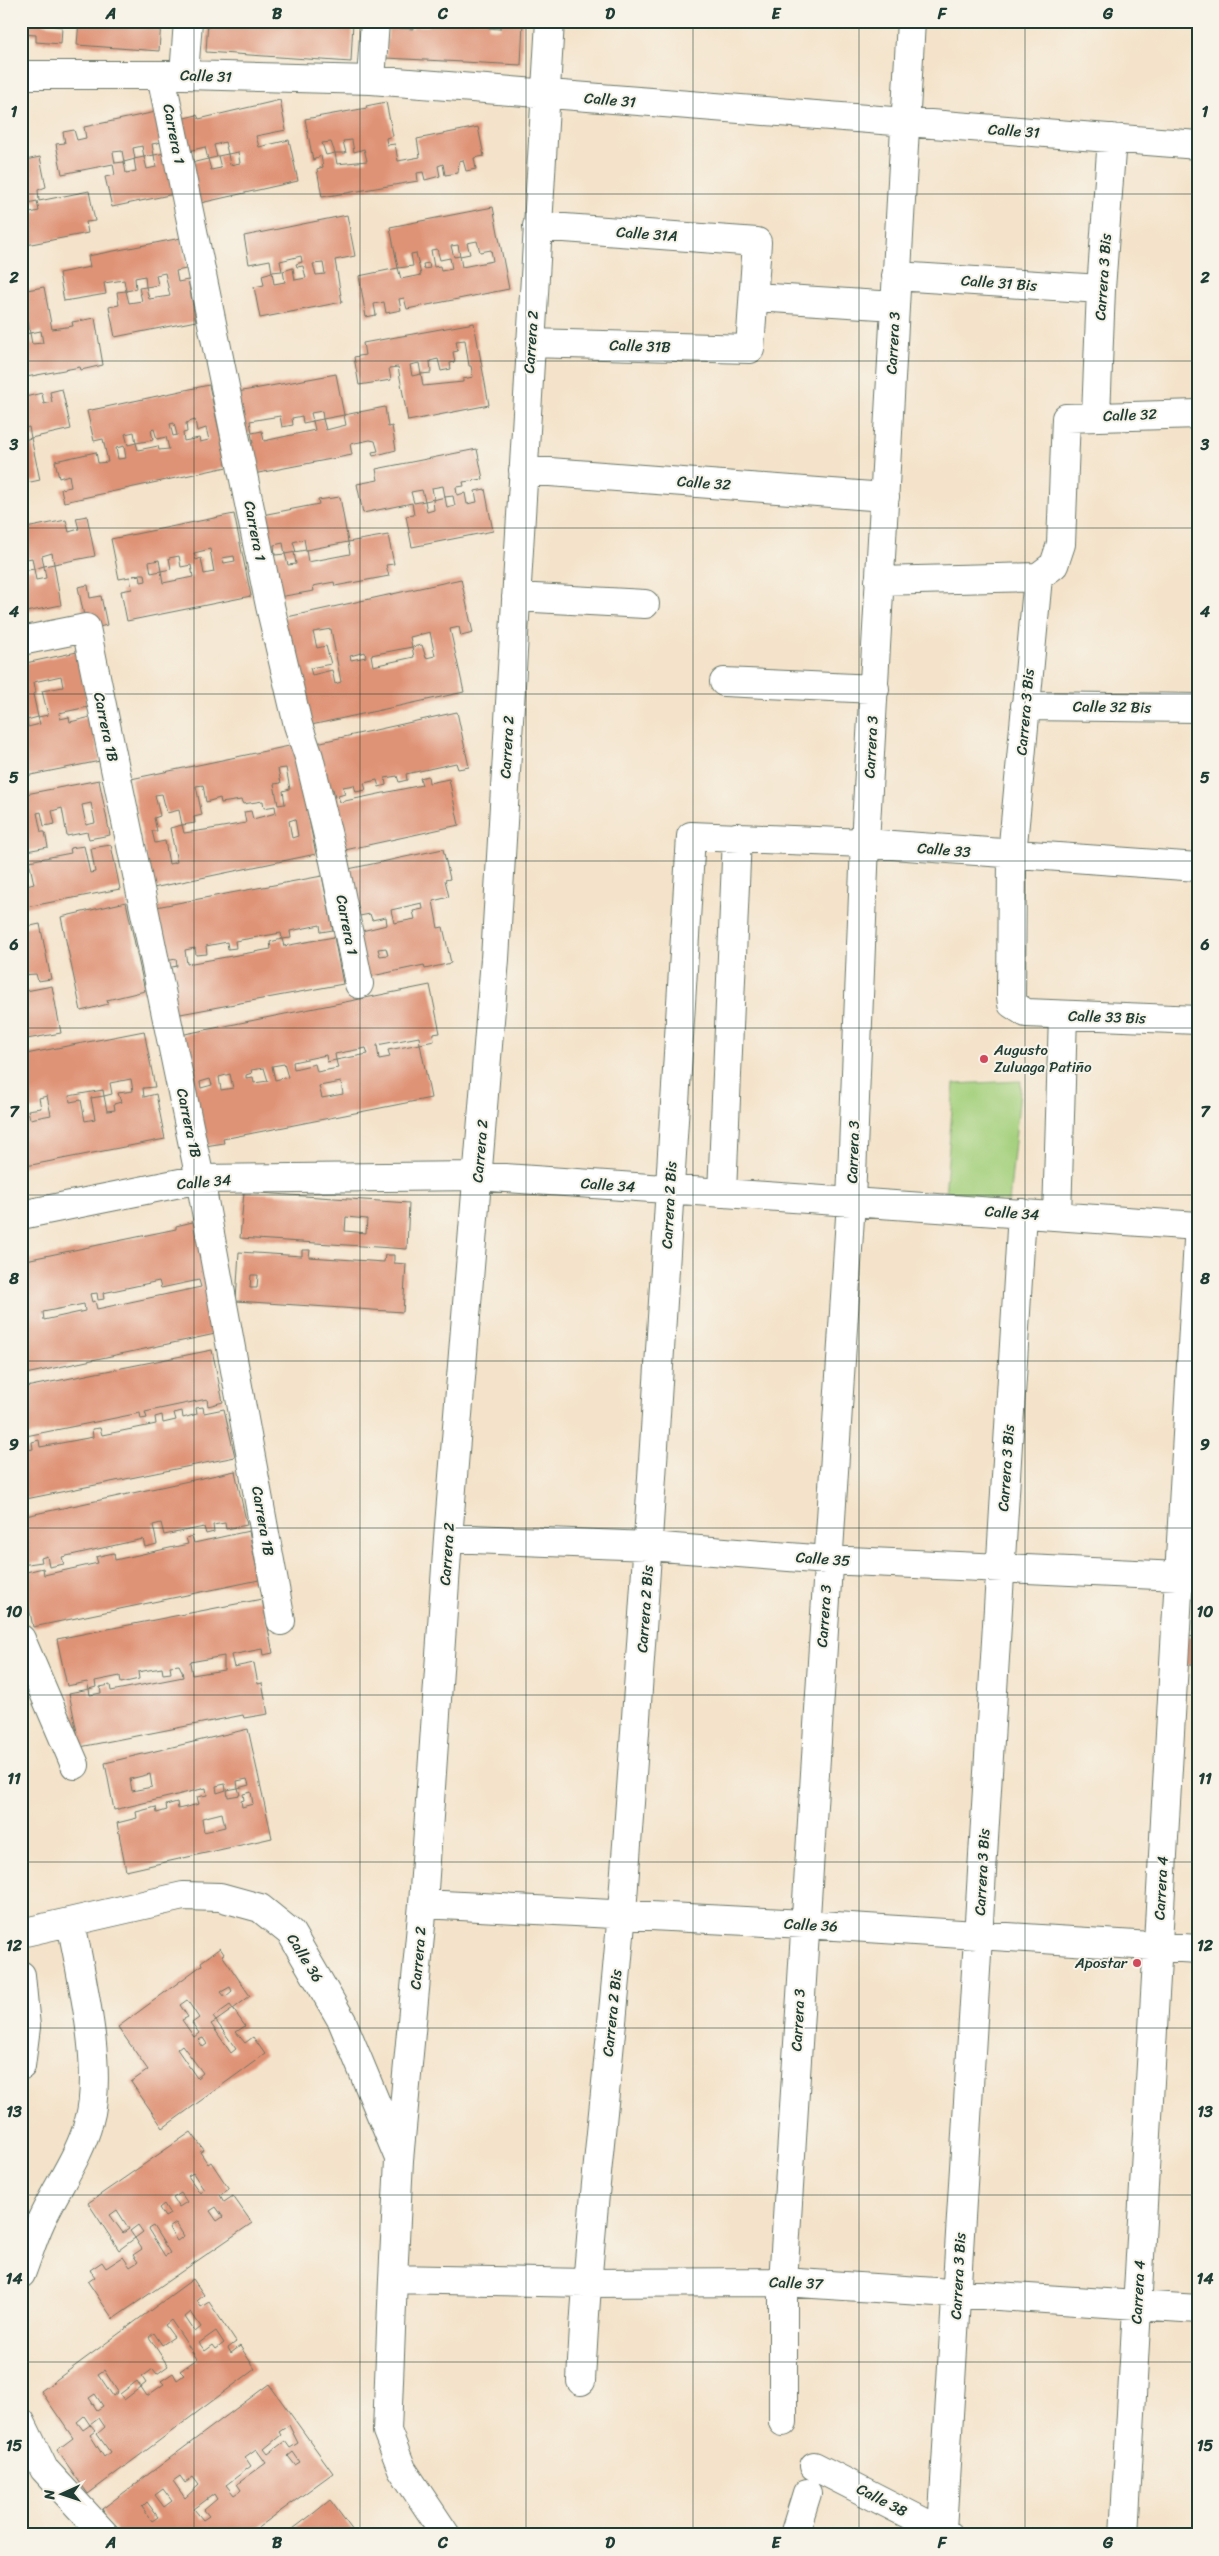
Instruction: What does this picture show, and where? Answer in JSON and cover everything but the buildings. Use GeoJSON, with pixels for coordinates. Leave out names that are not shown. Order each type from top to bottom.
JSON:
{"type":"FeatureCollection","features":[{"type":"Feature","properties":{"kind":"street","name":"Carrera 1"},"geometry":{"type":"LineString","coordinates":[[188,21],[173,75],[270,606],[298,726],[309,756],[334,861],[359,984]]}},
{"type":"Feature","properties":{"kind":"street"},"geometry":{"type":"LineString","coordinates":[[371,80],[375,21]]}},
{"type":"Feature","properties":{"kind":"street","name":"Carrera 2"},"geometry":{"type":"LineString","coordinates":[[446,2535],[402,2469],[387,2431],[393,2279],[399,2160],[423,1904],[448,1538],[495,958],[550,21]]}},
{"type":"Feature","properties":{"kind":"street","name":"Carrera 3"},"geometry":{"type":"LineString","coordinates":[[783,2282],[804,1924],[851,1201],[865,843],[911,21]]}},
{"type":"Feature","properties":{"kind":"street","name":"Calle 31"},"geometry":{"type":"LineString","coordinates":[[21,75],[173,75],[371,80],[905,124],[1198,145]]}},
{"type":"Feature","properties":{"kind":"street","name":"Carrera 3 Bis"},"geometry":{"type":"LineString","coordinates":[[1096,416],[1101,289],[1112,138]]}},
{"type":"Feature","properties":{"kind":"street","name":"Calle 31A"},"geometry":{"type":"LineString","coordinates":[[538,226],[757,242],[755,297]]}},
{"type":"Feature","properties":{"kind":"street","name":"Calle 31 Bis"},"geometry":{"type":"LineString","coordinates":[[896,276],[1101,289]]}},
{"type":"Feature","properties":{"kind":"street"},"geometry":{"type":"LineString","coordinates":[[755,297],[895,306]]}},
{"type":"Feature","properties":{"kind":"street","name":"Calle 31B"},"geometry":{"type":"LineString","coordinates":[[530,343],[750,350],[755,297]]}},
{"type":"Feature","properties":{"kind":"street","name":"Calle 32"},"geometry":{"type":"LineString","coordinates":[[1038,577],[1054,565],[1061,544],[1066,418],[1198,414]]}},
{"type":"Feature","properties":{"kind":"street","name":"Calle 32"},"geometry":{"type":"LineString","coordinates":[[523,470],[885,497]]}},
{"type":"Feature","properties":{"kind":"street"},"geometry":{"type":"LineString","coordinates":[[879,581],[1038,577]]}},
{"type":"Feature","properties":{"kind":"street","name":"Carrera 3 Bis"},"geometry":{"type":"LineString","coordinates":[[1016,1009],[1012,1004],[1011,996],[1012,855],[1038,577]]}},
{"type":"Feature","properties":{"kind":"street"},"geometry":{"type":"LineString","coordinates":[[516,597],[645,604]]}},
{"type":"Feature","properties":{"kind":"street","name":"Carrera 1B"},"geometry":{"type":"LineString","coordinates":[[21,641],[86,628],[200,1178],[281,1620]]}},
{"type":"Feature","properties":{"kind":"street"},"geometry":{"type":"LineString","coordinates":[[724,682],[875,689]]}},
{"type":"Feature","properties":{"kind":"street","name":"Calle 32 Bis"},"geometry":{"type":"LineString","coordinates":[[1025,706],[1198,708]]}},
{"type":"Feature","properties":{"kind":"street","name":"Calle 33"},"geometry":{"type":"LineString","coordinates":[[691,836],[865,843],[1198,867]]}},
{"type":"Feature","properties":{"kind":"street","name":"Carrera 2 Bis"},"geometry":{"type":"LineString","coordinates":[[582,2381],[586,2284],[622,1916],[649,1546],[691,836]]}},
{"type":"Feature","properties":{"kind":"street"},"geometry":{"type":"LineString","coordinates":[[722,1193],[737,837]]}},
{"type":"Feature","properties":{"kind":"street","name":"Calle 33 Bis"},"geometry":{"type":"LineString","coordinates":[[1016,1009],[1026,1013],[1198,1020]]}},
{"type":"Feature","properties":{"kind":"street"},"geometry":{"type":"LineString","coordinates":[[1057,1216],[1063,1015]]}},
{"type":"Feature","properties":{"kind":"street","name":"Calle 34"},"geometry":{"type":"LineString","coordinates":[[21,1215],[200,1178],[478,1176],[1198,1226]]}},
{"type":"Feature","properties":{"kind":"street","name":"Carrera 3 Bis"},"geometry":{"type":"LineString","coordinates":[[946,2533],[956,2293],[1022,1213]]}},
{"type":"Feature","properties":{"kind":"street","name":"Carrera 4"},"geometry":{"type":"LineString","coordinates":[[1124,2535],[1158,1946],[1188,1577],[1198,1240]]}},
{"type":"Feature","properties":{"kind":"street","name":"Calle 35"},"geometry":{"type":"LineString","coordinates":[[448,1538],[649,1546],[828,1560],[1188,1577]]}},
{"type":"Feature","properties":{"kind":"street"},"geometry":{"type":"LineString","coordinates":[[21,1640],[74,1765]]}},
{"type":"Feature","properties":{"kind":"street","name":"Calle 36"},"geometry":{"type":"LineString","coordinates":[[21,1933],[183,1896],[220,1897],[260,1908],[291,1933],[342,2021],[399,2160]]}},
{"type":"Feature","properties":{"kind":"street","name":"Calle 36"},"geometry":{"type":"LineString","coordinates":[[423,1904],[622,1916],[804,1924],[1198,1949]]}},
{"type":"Feature","properties":{"kind":"street"},"geometry":{"type":"LineString","coordinates":[[21,2274],[41,2222],[70,2166],[89,2122],[94,2087],[90,2026],[71,1922]]}},
{"type":"Feature","properties":{"kind":"street"},"geometry":{"type":"LineString","coordinates":[[21,1975],[26,2027],[21,2066]]}},
{"type":"Feature","properties":{"kind":"street","name":"Calle 37"},"geometry":{"type":"LineString","coordinates":[[393,2279],[586,2284],[783,2282],[1198,2309]]}},
{"type":"Feature","properties":{"kind":"street"},"geometry":{"type":"LineString","coordinates":[[783,2282],[783,2422]]}},
{"type":"Feature","properties":{"kind":"street"},"geometry":{"type":"LineString","coordinates":[[21,2422],[44,2469],[105,2535]]}},
{"type":"Feature","properties":{"kind":"street","name":"Calle 38"},"geometry":{"type":"LineString","coordinates":[[814,2466],[946,2533]]}},
{"type":"Feature","properties":{"kind":"street"},"geometry":{"type":"LineString","coordinates":[[794,2535],[806,2493]]}},
{"type":"Feature","properties":{"kind":"green space"},"geometry":{"type":"Polygon","coordinates":[[[1021,1081],[1009,1202],[945,1196],[954,1084],[1021,1081]]]}},
{"type":"Feature","properties":{"kind":"place","name":"Augusto Zuluaga Patiño"},"geometry":{"type":"Point","coordinates":[984,1059]}},
{"type":"Feature","properties":{"kind":"place","name":"Apostar"},"geometry":{"type":"Point","coordinates":[1137,1963]}}]}
